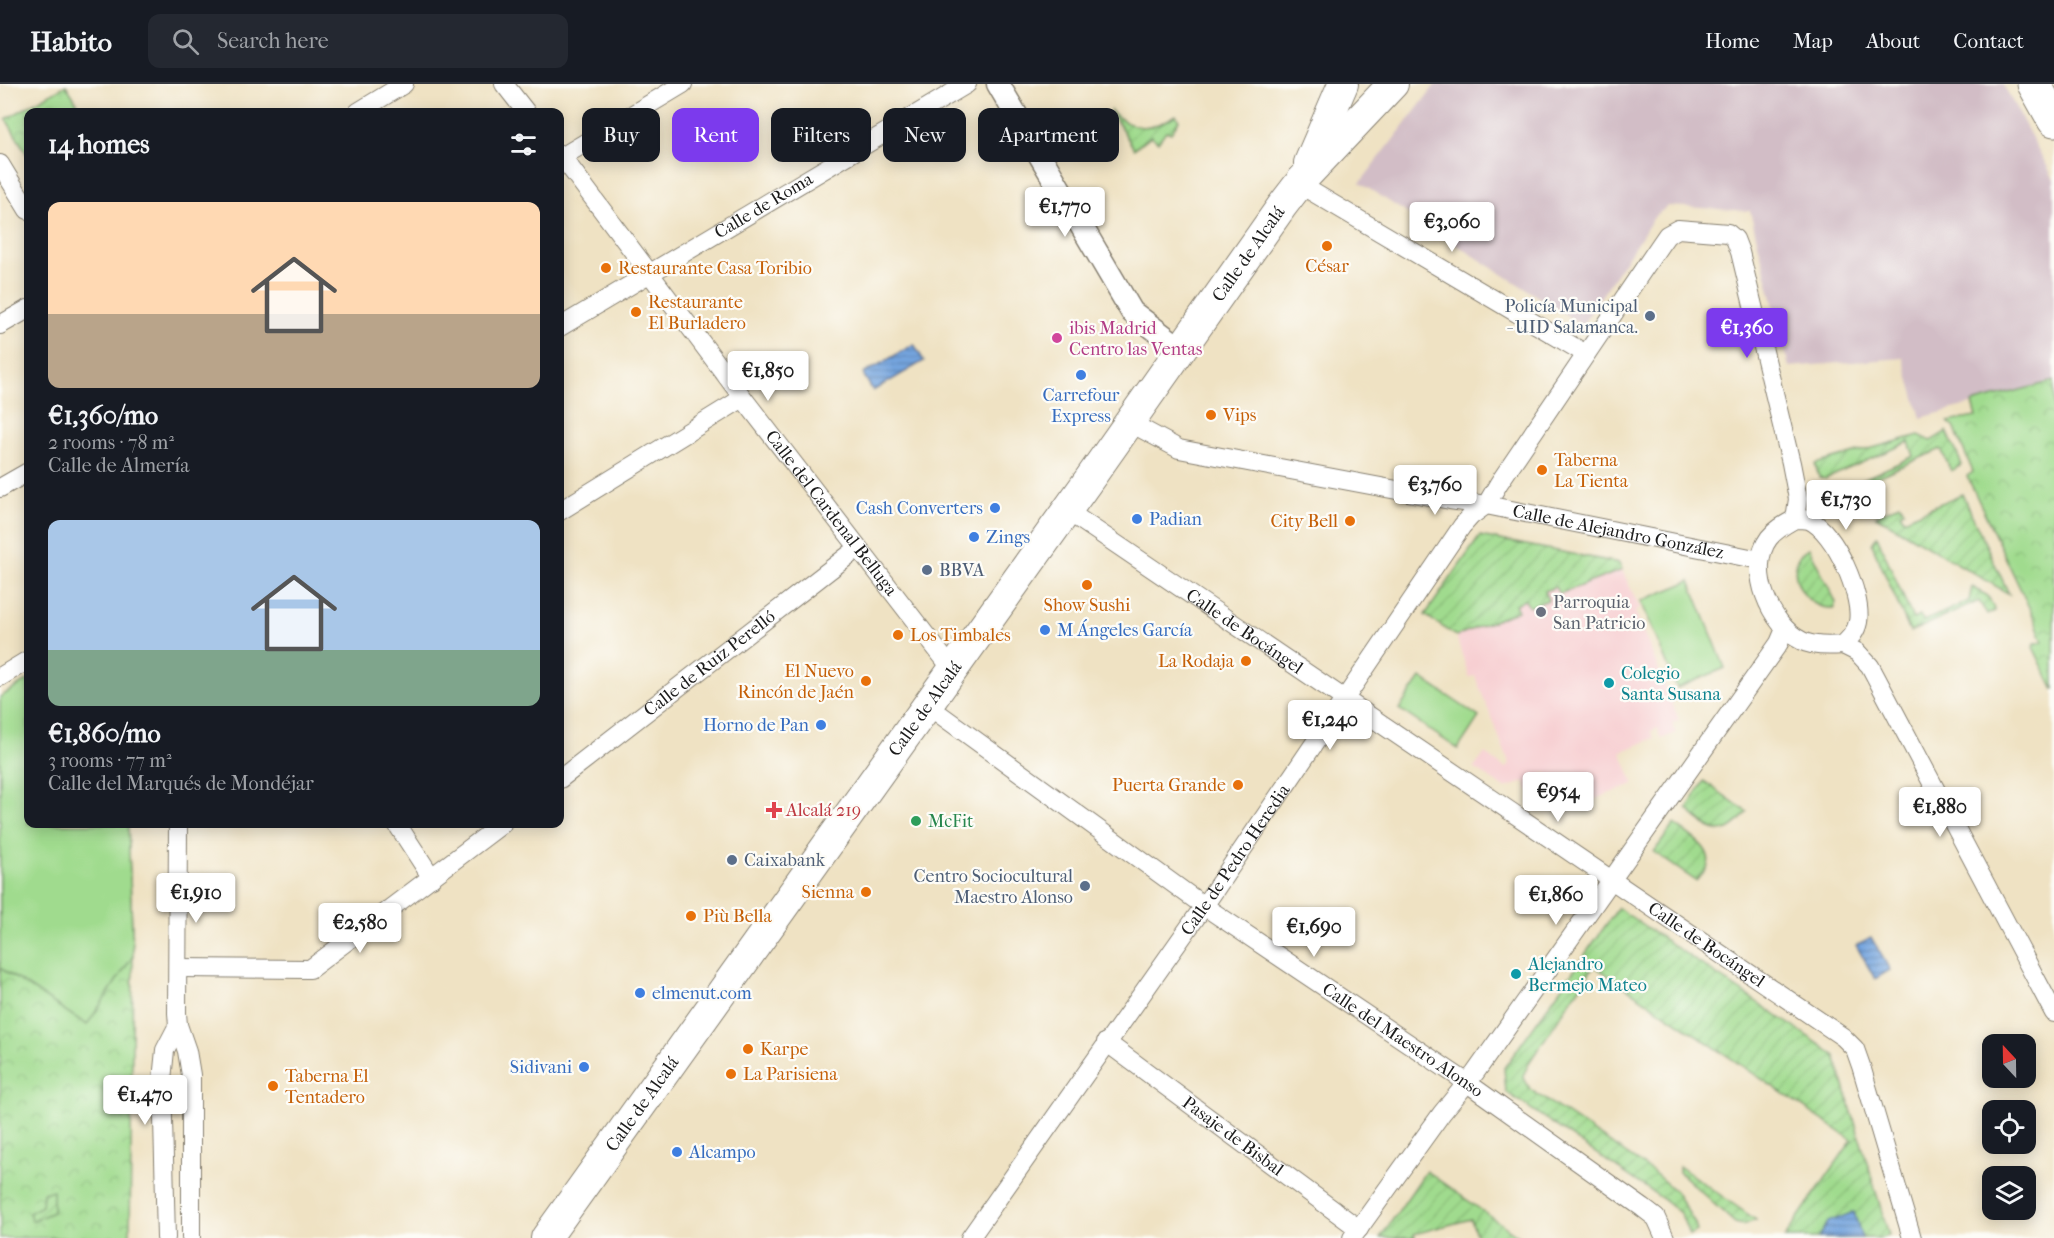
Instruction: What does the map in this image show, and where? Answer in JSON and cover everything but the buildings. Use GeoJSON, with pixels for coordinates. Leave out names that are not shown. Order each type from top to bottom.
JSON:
{"type":"FeatureCollection","features":[{"type":"Feature","properties":{"kind":"highway"},"geometry":{"type":"LineString","coordinates":[[2034,84],[2054,120]]}},
{"type":"Feature","properties":{"kind":"main road","name":"Calle de Alcalá"},"geometry":{"type":"LineString","coordinates":[[1301,182],[1343,84]]}},
{"type":"Feature","properties":{"kind":"main road","name":"Calle de Alcalá"},"geometry":{"type":"LineString","coordinates":[[546,1238],[1301,182],[1393,84]]}},
{"type":"Feature","properties":{"kind":"street"},"geometry":{"type":"LineString","coordinates":[[365,108],[404,84]]}},
{"type":"Feature","properties":{"kind":"street"},"geometry":{"type":"LineString","coordinates":[[504,84],[523,108]]}},
{"type":"Feature","properties":{"kind":"street"},"geometry":{"type":"LineString","coordinates":[[564,154],[683,84]]}},
{"type":"Feature","properties":{"kind":"street","name":"Calle de Roma"},"geometry":{"type":"LineString","coordinates":[[564,325],[967,84]]}},
{"type":"Feature","properties":{"kind":"street"},"geometry":{"type":"LineString","coordinates":[[998,84],[1132,312],[1181,349]]}},
{"type":"Feature","properties":{"kind":"street","name":"Calle del Cardenal Belluga"},"geometry":{"type":"LineString","coordinates":[[564,161],[952,669]]}},
{"type":"Feature","properties":{"kind":"street"},"geometry":{"type":"LineString","coordinates":[[0,164],[24,203]]}},
{"type":"Feature","properties":{"kind":"street"},"geometry":{"type":"LineString","coordinates":[[1301,182],[1586,354]]}},
{"type":"Feature","properties":{"kind":"street","name":"Calle de Pedro Heredia"},"geometry":{"type":"LineString","coordinates":[[970,1238],[1204,906],[1462,526],[1486,505],[1660,245],[1667,235],[1678,229],[1728,233],[1735,240],[1740,252],[1791,463],[1798,499],[1795,519]]}},
{"type":"Feature","properties":{"kind":"street"},"geometry":{"type":"LineString","coordinates":[[0,325],[24,311]]}},
{"type":"Feature","properties":{"kind":"street"},"geometry":{"type":"LineString","coordinates":[[564,509],[743,398]]}},
{"type":"Feature","properties":{"kind":"street","name":"Calle de Alejandro González"},"geometry":{"type":"LineString","coordinates":[[1129,422],[1179,449],[1450,501],[1486,505],[1760,560]]}},
{"type":"Feature","properties":{"kind":"street"},"geometry":{"type":"LineString","coordinates":[[0,489],[24,474]]}},
{"type":"Feature","properties":{"kind":"street","name":"Calle de Bocángel"},"geometry":{"type":"LineString","coordinates":[[1066,510],[1610,880],[1844,1036],[1855,1049],[1912,1238]]}},
{"type":"Feature","properties":{"kind":"street"},"geometry":{"type":"LineString","coordinates":[[1843,645],[1854,633],[1858,621],[1858,603],[1847,568],[1820,527],[1809,520],[1795,519],[1782,526],[1769,538],[1760,560],[1761,579],[1766,599],[1785,629],[1803,642],[1829,646],[1843,645],[1857,652],[1870,666],[2054,1013]]}},
{"type":"Feature","properties":{"kind":"street","name":"Calle de Ruiz Perelló"},"geometry":{"type":"LineString","coordinates":[[564,776],[858,548]]}},
{"type":"Feature","properties":{"kind":"street"},"geometry":{"type":"LineString","coordinates":[[1356,1233],[1466,1082],[1475,1073],[1779,643],[1785,629]]}},
{"type":"Feature","properties":{"kind":"street"},"geometry":{"type":"LineString","coordinates":[[0,677],[24,662]]}},
{"type":"Feature","properties":{"kind":"street","name":"Calle del Maestro Alonso"},"geometry":{"type":"LineString","coordinates":[[927,705],[1204,906],[1466,1082],[1656,1218],[1665,1238]]}},
{"type":"Feature","properties":{"kind":"street"},"geometry":{"type":"LineString","coordinates":[[178,828],[178,1025],[187,1051],[191,1075],[191,1238]]}},
{"type":"Feature","properties":{"kind":"street"},"geometry":{"type":"LineString","coordinates":[[400,828],[432,878]]}},
{"type":"Feature","properties":{"kind":"street"},"geometry":{"type":"LineString","coordinates":[[178,968],[310,969],[497,828]]}},
{"type":"Feature","properties":{"kind":"street"},"geometry":{"type":"LineString","coordinates":[[166,1238],[162,1080],[165,1050],[178,1025]]}},
{"type":"Feature","properties":{"kind":"street","name":"Pasaje de Bisbal"},"geometry":{"type":"LineString","coordinates":[[1106,1042],[1356,1233]]}},
{"type":"Feature","properties":{"kind":"shaded area"},"geometry":{"type":"Polygon","coordinates":[[[1436,84],[2003,84],[2054,179],[2054,381],[1921,418],[1903,358],[1789,367],[1750,211],[1668,206],[1655,216],[1582,325],[1360,183],[1436,84]]]}},
{"type":"Feature","properties":{"kind":"shaded area","name":"Colegio Santa Susana"},"geometry":{"type":"Polygon","coordinates":[[[1622,570],[1640,608],[1635,611],[1679,720],[1672,723],[1676,733],[1661,739],[1657,728],[1651,731],[1654,738],[1621,752],[1634,784],[1582,804],[1569,773],[1550,781],[1547,773],[1540,775],[1544,785],[1529,791],[1525,782],[1505,788],[1474,768],[1485,753],[1505,768],[1510,765],[1475,676],[1469,677],[1456,636],[1518,611],[1515,604],[1525,599],[1548,600],[1545,591],[1556,587],[1559,594],[1622,570]]]}},
{"type":"Feature","properties":{"kind":"green space"},"geometry":{"type":"Polygon","coordinates":[[[66,85],[80,108],[25,108],[66,85]]]}},
{"type":"Feature","properties":{"kind":"green space"},"geometry":{"type":"Polygon","coordinates":[[[24,109],[24,149],[6,119],[24,109]]]}},
{"type":"Feature","properties":{"kind":"green space"},"geometry":{"type":"Polygon","coordinates":[[[1176,115],[1179,120],[1171,133],[1166,131],[1158,142],[1151,136],[1134,149],[1119,125],[1119,118],[1142,127],[1158,124],[1176,115]]]}},
{"type":"Feature","properties":{"kind":"green space"},"geometry":{"type":"Polygon","coordinates":[[[2054,381],[2054,690],[2033,647],[2035,643],[2043,642],[2035,620],[1967,476],[1973,472],[1954,427],[1948,422],[1976,417],[1972,403],[2054,381]]]}},
{"type":"Feature","properties":{"kind":"green space"},"geometry":{"type":"Polygon","coordinates":[[[1947,431],[1962,465],[1951,471],[1941,449],[1854,487],[1856,494],[1881,503],[1872,507],[1835,492],[1914,456],[1909,442],[1825,479],[1819,477],[1815,464],[1919,435],[1931,441],[1947,431]]]}},
{"type":"Feature","properties":{"kind":"green space"},"geometry":{"type":"Polygon","coordinates":[[[1962,494],[2009,594],[1876,516],[1900,504],[1904,511],[1900,513],[1904,519],[1962,494]]]}},
{"type":"Feature","properties":{"kind":"green space"},"geometry":{"type":"Polygon","coordinates":[[[1480,536],[1619,563],[1622,570],[1559,594],[1555,587],[1545,591],[1548,600],[1529,607],[1525,600],[1515,604],[1518,611],[1456,636],[1425,615],[1480,536]]]}},
{"type":"Feature","properties":{"kind":"green space"},"geometry":{"type":"Polygon","coordinates":[[[1877,536],[1913,619],[1920,616],[1924,621],[1969,601],[1972,587],[1988,596],[1995,611],[1987,615],[1979,601],[1910,632],[1872,544],[1877,536]]]}},
{"type":"Feature","properties":{"kind":"green space"},"geometry":{"type":"Polygon","coordinates":[[[1809,548],[1836,602],[1834,608],[1815,604],[1808,599],[1798,585],[1795,567],[1797,560],[1809,548]]]}},
{"type":"Feature","properties":{"kind":"green space"},"geometry":{"type":"Polygon","coordinates":[[[1690,581],[1725,668],[1677,688],[1641,601],[1690,581]]]}},
{"type":"Feature","properties":{"kind":"green space"},"geometry":{"type":"Polygon","coordinates":[[[1421,678],[1479,717],[1458,749],[1399,709],[1421,678]]]}},
{"type":"Feature","properties":{"kind":"green space"},"geometry":{"type":"Polygon","coordinates":[[[24,682],[24,828],[128,828],[133,956],[130,1238],[0,1238],[0,697],[24,682]]]}},
{"type":"Feature","properties":{"kind":"green space"},"geometry":{"type":"Polygon","coordinates":[[[24,682],[24,828],[128,828],[133,956],[87,1025],[0,968],[0,697],[24,682]]]}},
{"type":"Feature","properties":{"kind":"green space"},"geometry":{"type":"Polygon","coordinates":[[[1704,781],[1747,812],[1730,828],[1723,831],[1710,828],[1687,809],[1704,781]]]}},
{"type":"Feature","properties":{"kind":"green space"},"geometry":{"type":"Polygon","coordinates":[[[1674,824],[1693,837],[1708,855],[1709,862],[1706,869],[1696,881],[1654,852],[1674,824]]]}},
{"type":"Feature","properties":{"kind":"green space"},"geometry":{"type":"Polygon","coordinates":[[[1618,908],[1835,1056],[1889,1235],[1882,1238],[1784,1238],[1852,1140],[1594,966],[1530,1061],[1523,1076],[1530,1089],[1652,1171],[1675,1191],[1695,1223],[1697,1231],[1689,1235],[1681,1214],[1667,1202],[1506,1092],[1504,1068],[1618,908]]]}},
{"type":"Feature","properties":{"kind":"green space"},"geometry":{"type":"Polygon","coordinates":[[[1679,1166],[1756,1220],[1743,1225],[1735,1223],[1679,1172],[1679,1166]]]}},
{"type":"Feature","properties":{"kind":"green space"},"geometry":{"type":"Polygon","coordinates":[[[1426,1171],[1521,1238],[1477,1238],[1471,1219],[1414,1234],[1415,1238],[1380,1238],[1426,1171]]]}},
{"type":"Feature","properties":{"kind":"green space"},"geometry":{"type":"Polygon","coordinates":[[[53,1190],[53,1212],[32,1221],[29,1213],[42,1206],[43,1193],[53,1190]]]}},
{"type":"Feature","properties":{"kind":"water"},"geometry":{"type":"Polygon","coordinates":[[[914,344],[924,361],[873,391],[863,374],[914,344]]]}},
{"type":"Feature","properties":{"kind":"water"},"geometry":{"type":"Polygon","coordinates":[[[1871,937],[1890,970],[1875,979],[1856,945],[1871,937]]]}},
{"type":"Feature","properties":{"kind":"water"},"geometry":{"type":"Polygon","coordinates":[[[1854,1212],[1862,1238],[1819,1238],[1828,1222],[1854,1212]]]}},
{"type":"Feature","properties":{"kind":"place","name":"César"},"geometry":{"type":"Point","coordinates":[1327,246]}},
{"type":"Feature","properties":{"kind":"place","name":"Restaurante Casa Toribio"},"geometry":{"type":"Point","coordinates":[606,268]}},
{"type":"Feature","properties":{"kind":"place","name":"Restaurante El Burladero"},"geometry":{"type":"Point","coordinates":[636,312]}},
{"type":"Feature","properties":{"kind":"place","name":"Policía Municipal - UID Salamanca."},"geometry":{"type":"Point","coordinates":[1650,316]}},
{"type":"Feature","properties":{"kind":"place","name":"ibis Madrid Centro las Ventas"},"geometry":{"type":"Point","coordinates":[1057,338]}},
{"type":"Feature","properties":{"kind":"place","name":"Carrefour Express"},"geometry":{"type":"Point","coordinates":[1081,375]}},
{"type":"Feature","properties":{"kind":"place","name":"Vips"},"geometry":{"type":"Point","coordinates":[1211,415]}},
{"type":"Feature","properties":{"kind":"place","name":"Taberna La Tienta"},"geometry":{"type":"Point","coordinates":[1542,470]}},
{"type":"Feature","properties":{"kind":"place","name":"Cash Converters"},"geometry":{"type":"Point","coordinates":[995,508]}},
{"type":"Feature","properties":{"kind":"place","name":"Padian"},"geometry":{"type":"Point","coordinates":[1137,519]}},
{"type":"Feature","properties":{"kind":"place","name":"City Bell"},"geometry":{"type":"Point","coordinates":[1350,521]}},
{"type":"Feature","properties":{"kind":"place","name":"Zings"},"geometry":{"type":"Point","coordinates":[974,537]}},
{"type":"Feature","properties":{"kind":"place","name":"BBVA"},"geometry":{"type":"Point","coordinates":[927,570]}},
{"type":"Feature","properties":{"kind":"place","name":"Show Sushi"},"geometry":{"type":"Point","coordinates":[1087,585]}},
{"type":"Feature","properties":{"kind":"place","name":"Parroquia San Patricio"},"geometry":{"type":"Point","coordinates":[1541,612]}},
{"type":"Feature","properties":{"kind":"place","name":"M Ángeles García"},"geometry":{"type":"Point","coordinates":[1045,630]}},
{"type":"Feature","properties":{"kind":"place","name":"Los Timbales"},"geometry":{"type":"Point","coordinates":[898,635]}},
{"type":"Feature","properties":{"kind":"place","name":"La Rodaja"},"geometry":{"type":"Point","coordinates":[1246,661]}},
{"type":"Feature","properties":{"kind":"place","name":"El Nuevo Rincón de Jaén"},"geometry":{"type":"Point","coordinates":[866,681]}},
{"type":"Feature","properties":{"kind":"place","name":"Colegio Santa Susana"},"geometry":{"type":"Point","coordinates":[1609,683]}},
{"type":"Feature","properties":{"kind":"place","name":"Horno de Pan"},"geometry":{"type":"Point","coordinates":[821,725]}},
{"type":"Feature","properties":{"kind":"place","name":"Puerta Grande"},"geometry":{"type":"Point","coordinates":[1238,785]}},
{"type":"Feature","properties":{"kind":"place","name":"Alcalá 219"},"geometry":{"type":"Point","coordinates":[774,810]}},
{"type":"Feature","properties":{"kind":"place","name":"McFit"},"geometry":{"type":"Point","coordinates":[916,821]}},
{"type":"Feature","properties":{"kind":"place","name":"Caixabank"},"geometry":{"type":"Point","coordinates":[732,860]}},
{"type":"Feature","properties":{"kind":"place","name":"Centro Sociocultural Maestro Alonso"},"geometry":{"type":"Point","coordinates":[1085,886]}},
{"type":"Feature","properties":{"kind":"place","name":"Sienna"},"geometry":{"type":"Point","coordinates":[866,892]}},
{"type":"Feature","properties":{"kind":"place","name":"Più Bella"},"geometry":{"type":"Point","coordinates":[691,916]}},
{"type":"Feature","properties":{"kind":"place","name":"Alejandro Bermejo Mateo"},"geometry":{"type":"Point","coordinates":[1516,974]}},
{"type":"Feature","properties":{"kind":"place","name":"elmenut.com"},"geometry":{"type":"Point","coordinates":[640,993]}},
{"type":"Feature","properties":{"kind":"place","name":"Karpe"},"geometry":{"type":"Point","coordinates":[748,1049]}},
{"type":"Feature","properties":{"kind":"place","name":"Sidivani"},"geometry":{"type":"Point","coordinates":[584,1067]}},
{"type":"Feature","properties":{"kind":"place","name":"La Parisiena"},"geometry":{"type":"Point","coordinates":[731,1074]}},
{"type":"Feature","properties":{"kind":"place","name":"Taberna El Tentadero"},"geometry":{"type":"Point","coordinates":[273,1086]}},
{"type":"Feature","properties":{"kind":"place","name":"Alcampo"},"geometry":{"type":"Point","coordinates":[677,1152]}}]}
